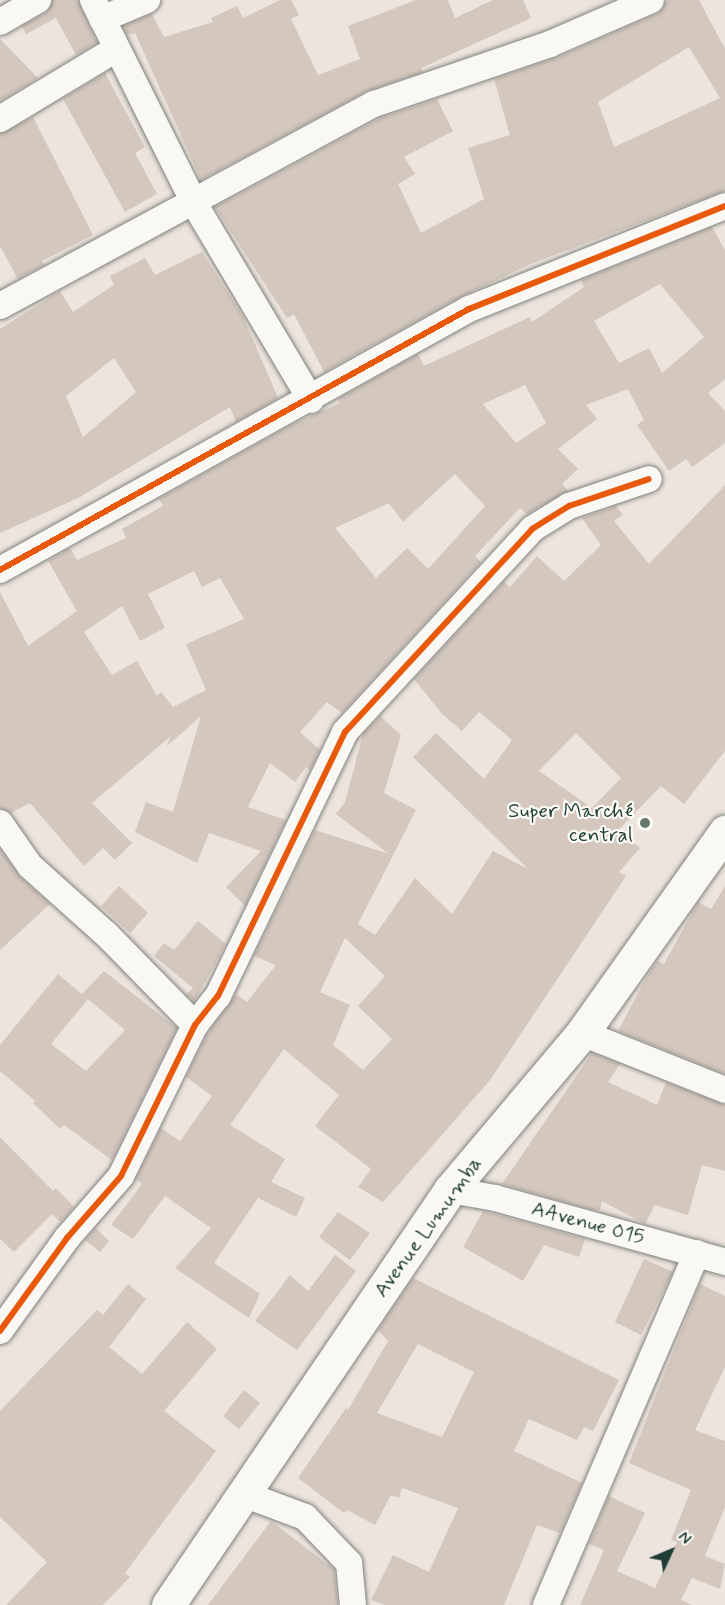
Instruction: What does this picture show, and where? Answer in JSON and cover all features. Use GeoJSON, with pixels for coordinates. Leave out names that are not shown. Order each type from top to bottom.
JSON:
{"type":"FeatureCollection","features":[{"type":"Feature","properties":{"kind":"main road","name":"Avenue Lumumba"},"geometry":{"type":"LineString","coordinates":[[168,1605],[246,1495],[450,1190],[582,1033],[725,832]]}},
{"type":"Feature","properties":{"kind":"street"},"geometry":{"type":"LineString","coordinates":[[0,22],[38,0]]}},
{"type":"Feature","properties":{"kind":"street"},"geometry":{"type":"LineString","coordinates":[[147,0],[97,10],[194,203],[311,400]]}},
{"type":"Feature","properties":{"kind":"street"},"geometry":{"type":"LineString","coordinates":[[0,306],[374,104],[550,44],[651,0]]}},
{"type":"Feature","properties":{"kind":"street"},"geometry":{"type":"LineString","coordinates":[[0,118],[116,50]]}},
{"type":"Feature","properties":{"kind":"street"},"geometry":{"type":"LineString","coordinates":[[0,570],[311,400],[469,309],[725,206]]}},
{"type":"Feature","properties":{"kind":"street"},"geometry":{"type":"LineString","coordinates":[[0,1331],[67,1238],[121,1176],[195,1025],[218,996],[345,732],[532,529],[570,506],[649,479]]}},
{"type":"Feature","properties":{"kind":"street"},"geometry":{"type":"LineString","coordinates":[[0,823],[30,866],[107,935],[195,1025]]}},
{"type":"Feature","properties":{"kind":"street"},"geometry":{"type":"LineString","coordinates":[[582,1033],[725,1090]]}},
{"type":"Feature","properties":{"kind":"street","name":"AAvenue O15"},"geometry":{"type":"LineString","coordinates":[[450,1190],[495,1197],[725,1262]]}},
{"type":"Feature","properties":{"kind":"street"},"geometry":{"type":"LineString","coordinates":[[546,1605],[698,1253]]}},
{"type":"Feature","properties":{"kind":"street"},"geometry":{"type":"LineString","coordinates":[[246,1495],[304,1517],[312,1524],[349,1563],[353,1605]]}},
{"type":"Feature","properties":{"kind":"building"},"geometry":{"type":"Polygon","coordinates":[[[53,0],[78,0],[97,43],[76,55],[56,18],[26,34],[22,26],[46,13],[53,0]]]}},
{"type":"Feature","properties":{"kind":"building"},"geometry":{"type":"Polygon","coordinates":[[[280,0],[291,0],[299,15],[291,19],[318,75],[360,59],[348,26],[416,0],[448,0],[455,18],[493,0],[523,0],[531,18],[421,68],[423,72],[367,91],[201,180],[135,33],[127,35],[123,26],[152,14],[164,37],[213,22],[211,18],[237,6],[243,18],[280,0]]]}},
{"type":"Feature","properties":{"kind":"building"},"geometry":{"type":"Polygon","coordinates":[[[667,0],[699,0],[725,49],[725,191],[533,263],[462,296],[324,372],[294,314],[287,318],[215,207],[380,118],[437,99],[453,131],[404,157],[415,174],[398,184],[421,233],[484,199],[468,148],[510,135],[494,79],[556,58],[657,14],[667,0]],[[689,47],[598,102],[614,147],[720,98],[689,47]]]}},
{"type":"Feature","properties":{"kind":"building"},"geometry":{"type":"Polygon","coordinates":[[[0,39],[38,78],[0,101],[0,39]]]}},
{"type":"Feature","properties":{"kind":"building"},"geometry":{"type":"Polygon","coordinates":[[[105,73],[145,147],[135,153],[157,194],[125,212],[63,99],[105,73]]]}},
{"type":"Feature","properties":{"kind":"building"},"geometry":{"type":"Polygon","coordinates":[[[33,117],[93,235],[42,261],[44,265],[18,279],[0,246],[0,134],[33,117]]]}},
{"type":"Feature","properties":{"kind":"building"},"geometry":{"type":"Polygon","coordinates":[[[712,227],[725,250],[725,379],[708,393],[725,411],[725,443],[692,467],[686,459],[669,471],[637,425],[644,420],[628,389],[586,405],[597,419],[558,449],[578,469],[562,484],[568,491],[527,514],[520,508],[475,556],[481,562],[342,713],[327,702],[300,732],[320,750],[310,770],[306,767],[295,782],[270,763],[248,807],[286,820],[245,906],[226,887],[261,851],[209,833],[197,863],[135,832],[146,802],[173,812],[201,716],[167,746],[171,736],[92,803],[132,843],[115,860],[103,848],[84,866],[30,803],[11,813],[0,808],[0,592],[28,646],[77,611],[48,561],[70,548],[77,560],[126,538],[122,529],[163,506],[159,499],[291,425],[340,403],[338,399],[418,354],[424,366],[530,317],[532,322],[584,287],[581,280],[712,227]],[[660,284],[594,321],[619,363],[649,348],[662,373],[704,337],[660,284]],[[525,385],[483,404],[516,443],[546,423],[525,385]],[[455,474],[403,522],[389,503],[335,528],[376,578],[407,548],[428,569],[485,506],[455,474]],[[194,571],[148,594],[165,628],[140,641],[122,606],[84,632],[112,675],[137,661],[157,696],[161,692],[173,707],[206,690],[186,644],[244,619],[220,578],[202,587],[194,571]]]}},
{"type":"Feature","properties":{"kind":"building"},"geometry":{"type":"Polygon","coordinates":[[[202,252],[243,316],[278,398],[236,422],[230,407],[78,498],[0,533],[0,329],[60,291],[73,312],[114,285],[110,276],[145,258],[155,275],[202,252]],[[114,358],[66,396],[83,437],[136,392],[114,358]]]}},
{"type":"Feature","properties":{"kind":"building"},"geometry":{"type":"Polygon","coordinates":[[[725,485],[725,751],[684,804],[661,786],[618,830],[640,848],[619,872],[626,876],[490,1080],[383,1202],[358,1187],[371,1169],[315,1126],[339,1095],[284,1049],[230,1125],[285,1159],[271,1182],[305,1198],[296,1217],[258,1198],[214,1263],[260,1294],[249,1318],[175,1268],[211,1228],[165,1196],[133,1239],[111,1225],[142,1184],[136,1179],[161,1128],[180,1141],[212,1096],[186,1077],[208,1033],[236,994],[247,1002],[276,965],[254,956],[315,830],[389,854],[336,814],[345,802],[363,734],[380,716],[401,735],[384,793],[416,810],[358,924],[375,935],[415,878],[452,914],[493,851],[528,869],[413,757],[436,733],[484,779],[512,740],[479,712],[462,731],[442,714],[414,679],[504,582],[510,587],[537,556],[564,581],[601,545],[582,518],[616,506],[623,515],[614,521],[649,564],[725,485]],[[576,733],[539,771],[592,808],[621,778],[576,733]],[[345,938],[320,992],[350,1005],[333,1045],[363,1070],[392,1039],[358,1006],[385,976],[345,938]]]}},
{"type":"Feature","properties":{"kind":"building"},"geometry":{"type":"Polygon","coordinates":[[[0,849],[20,877],[50,904],[0,950],[0,849]]]}},
{"type":"Feature","properties":{"kind":"building"},"geometry":{"type":"Polygon","coordinates":[[[119,886],[148,913],[130,933],[101,906],[119,886]]]}},
{"type":"Feature","properties":{"kind":"building"},"geometry":{"type":"Polygon","coordinates":[[[725,886],[725,1074],[618,1031],[646,978],[657,961],[664,964],[698,902],[711,909],[725,886]]]}},
{"type":"Feature","properties":{"kind":"building"},"geometry":{"type":"Polygon","coordinates":[[[198,921],[226,944],[194,1002],[186,994],[193,988],[154,956],[164,943],[174,950],[198,921]]]}},
{"type":"Feature","properties":{"kind":"building"},"geometry":{"type":"Polygon","coordinates":[[[104,971],[177,1028],[112,1160],[64,1125],[60,1129],[33,1103],[35,1101],[0,1071],[0,1045],[58,974],[82,994],[104,971]],[[88,999],[51,1044],[86,1071],[125,1030],[88,999]]]}},
{"type":"Feature","properties":{"kind":"building"},"geometry":{"type":"Polygon","coordinates":[[[592,1053],[620,1064],[608,1082],[657,1105],[666,1082],[725,1105],[725,1171],[702,1165],[688,1215],[655,1205],[645,1224],[602,1201],[600,1210],[593,1210],[502,1184],[592,1053]]]}},
{"type":"Feature","properties":{"kind":"building"},"geometry":{"type":"Polygon","coordinates":[[[0,1137],[53,1191],[56,1188],[74,1207],[60,1222],[52,1214],[14,1252],[0,1239],[0,1137]]]}},
{"type":"Feature","properties":{"kind":"building"},"geometry":{"type":"Polygon","coordinates":[[[483,1211],[585,1239],[579,1257],[544,1245],[523,1281],[463,1247],[483,1211]]]}},
{"type":"Feature","properties":{"kind":"building"},"geometry":{"type":"Polygon","coordinates":[[[338,1212],[370,1233],[350,1260],[319,1237],[338,1212]]]}},
{"type":"Feature","properties":{"kind":"building"},"geometry":{"type":"Polygon","coordinates":[[[96,1228],[109,1241],[100,1252],[85,1240],[96,1228]]]}},
{"type":"Feature","properties":{"kind":"building"},"geometry":{"type":"Polygon","coordinates":[[[335,1255],[356,1271],[297,1350],[255,1321],[290,1275],[308,1291],[335,1255]]]}},
{"type":"Feature","properties":{"kind":"building"},"geometry":{"type":"Polygon","coordinates":[[[644,1259],[673,1272],[641,1335],[615,1322],[644,1259]]]}},
{"type":"Feature","properties":{"kind":"building"},"geometry":{"type":"Polygon","coordinates":[[[413,1278],[619,1380],[593,1431],[584,1427],[577,1440],[529,1419],[514,1451],[582,1483],[560,1533],[537,1525],[504,1605],[385,1605],[371,1600],[393,1555],[429,1572],[458,1508],[402,1488],[399,1498],[391,1495],[375,1525],[347,1510],[344,1513],[298,1478],[346,1408],[348,1410],[388,1341],[378,1330],[413,1278]],[[418,1344],[377,1413],[442,1437],[474,1372],[418,1344]]]}},
{"type":"Feature","properties":{"kind":"building"},"geometry":{"type":"Polygon","coordinates":[[[128,1284],[146,1299],[109,1347],[142,1374],[187,1322],[217,1349],[164,1411],[216,1451],[125,1573],[130,1577],[103,1605],[6,1605],[47,1562],[0,1517],[0,1411],[97,1310],[103,1315],[128,1284]]]}},
{"type":"Feature","properties":{"kind":"building"},"geometry":{"type":"Polygon","coordinates":[[[700,1284],[725,1296],[725,1367],[695,1430],[725,1441],[725,1507],[705,1556],[725,1564],[720,1589],[692,1578],[681,1600],[692,1605],[580,1605],[604,1550],[589,1544],[609,1496],[645,1513],[617,1571],[655,1588],[677,1542],[671,1540],[691,1490],[629,1463],[700,1284]]]}},
{"type":"Feature","properties":{"kind":"building"},"geometry":{"type":"Polygon","coordinates":[[[244,1390],[260,1403],[239,1429],[223,1416],[244,1390]]]}},
{"type":"Feature","properties":{"kind":"building"},"geometry":{"type":"Polygon","coordinates":[[[271,1521],[334,1569],[338,1605],[208,1605],[271,1521]]]}},
{"type":"Feature","properties":{"kind":"cycle path"},"geometry":{"type":"LineString","coordinates":[[0,570],[469,309],[725,206]]}},
{"type":"Feature","properties":{"kind":"cycle path"},"geometry":{"type":"LineString","coordinates":[[0,1331],[67,1238],[121,1176],[195,1025],[218,996],[345,732],[532,529],[569,506],[649,479]]}},
{"type":"Feature","properties":{"kind":"place","name":"Super Marché central"},"geometry":{"type":"Point","coordinates":[645,823]}}]}
